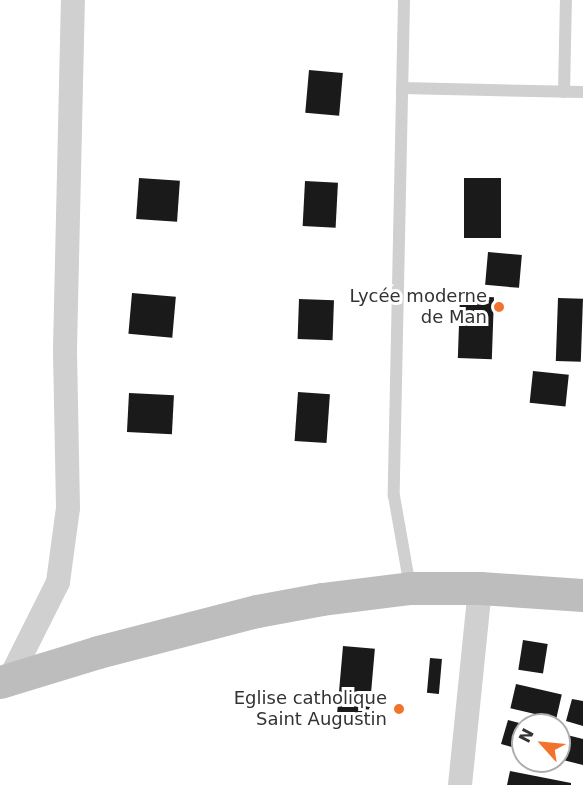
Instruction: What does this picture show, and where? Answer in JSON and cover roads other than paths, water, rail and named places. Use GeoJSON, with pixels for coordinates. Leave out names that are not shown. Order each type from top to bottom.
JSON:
{"type":"FeatureCollection","features":[{"type":"Feature","properties":{"kind":"main road"},"geometry":{"type":"LineString","coordinates":[[5,680],[98,652],[257,611],[322,599],[410,588],[480,588],[583,596]]}},
{"type":"Feature","properties":{"kind":"street"},"geometry":{"type":"LineString","coordinates":[[5,680],[58,582],[68,508],[65,349],[73,0]]}},
{"type":"Feature","properties":{"kind":"street"},"geometry":{"type":"LineString","coordinates":[[460,785],[480,588]]}},
{"type":"Feature","properties":{"kind":"lane"},"geometry":{"type":"LineString","coordinates":[[404,0],[394,496],[410,588]]}},
{"type":"Feature","properties":{"kind":"lane"},"geometry":{"type":"LineString","coordinates":[[564,92],[566,0]]}},
{"type":"Feature","properties":{"kind":"lane"},"geometry":{"type":"LineString","coordinates":[[402,88],[583,92]]}},
{"type":"Feature","properties":{"kind":"place","name":"Lycée moderne de Man"},"geometry":{"type":"Point","coordinates":[499,307]}},
{"type":"Feature","properties":{"kind":"place","name":"Eglise catholique Saint Augustin"},"geometry":{"type":"Point","coordinates":[399,709]}}]}
